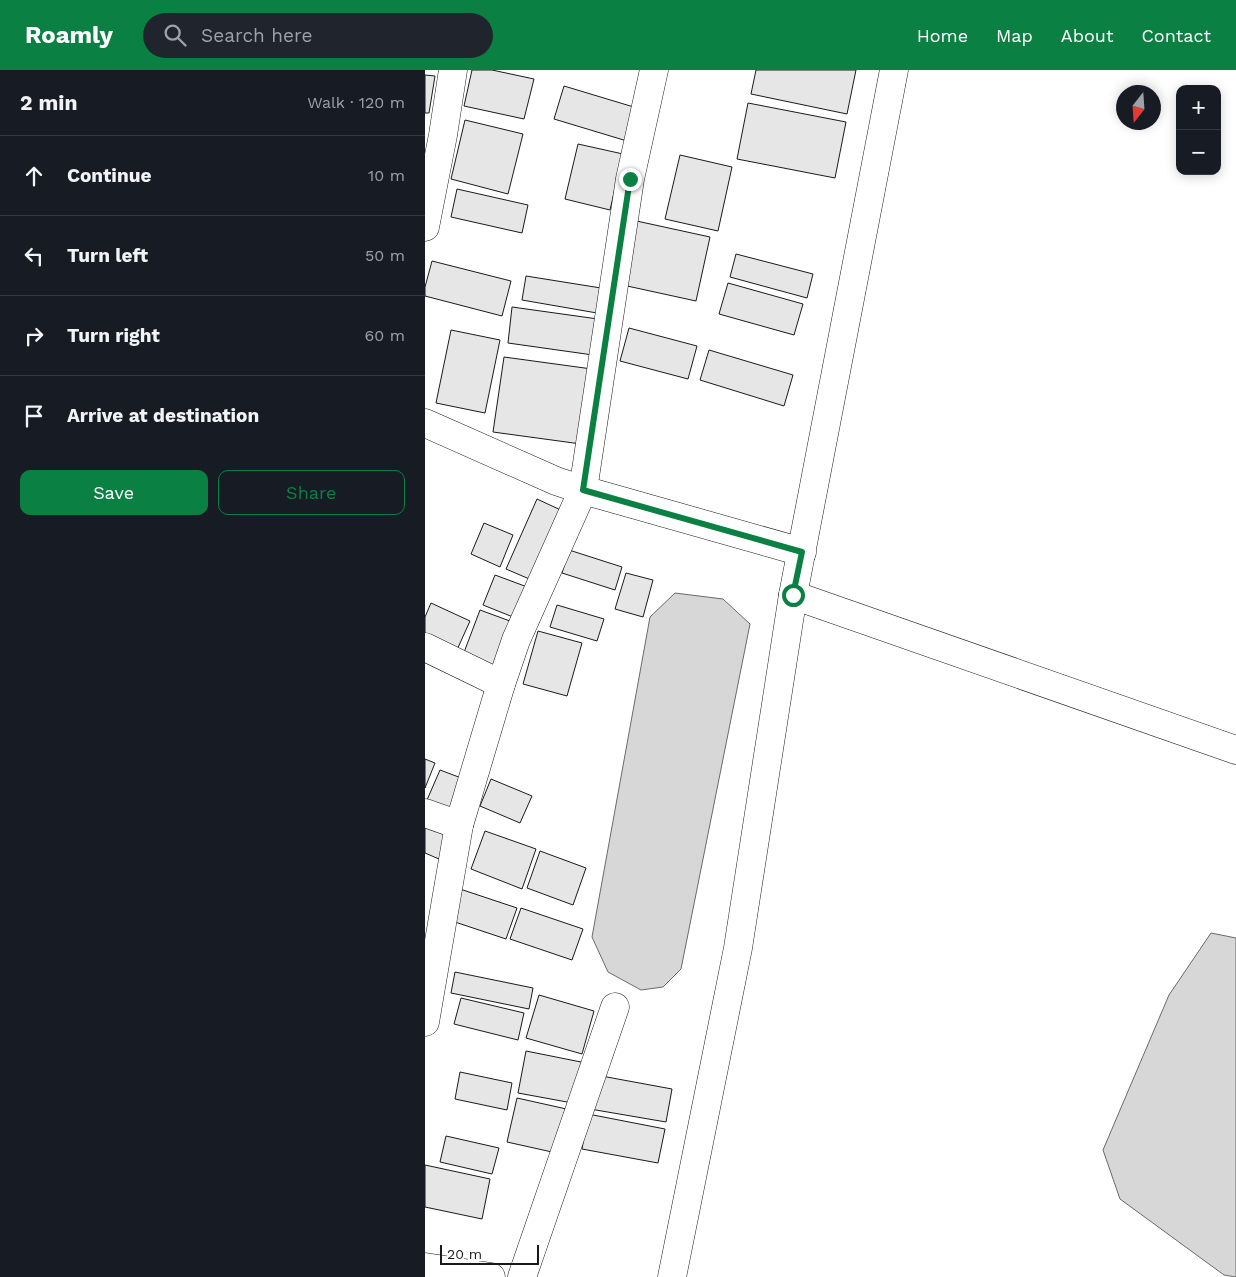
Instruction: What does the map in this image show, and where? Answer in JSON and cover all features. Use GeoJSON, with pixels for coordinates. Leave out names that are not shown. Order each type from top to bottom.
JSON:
{"type":"FeatureCollection","features":[{"type":"Feature","properties":{"kind":"street"},"geometry":{"type":"LineString","coordinates":[[425,227],[443,135],[453,70]]}},
{"type":"Feature","properties":{"kind":"street"},"geometry":{"type":"LineString","coordinates":[[425,1022],[459,824],[516,640],[583,490],[630,179],[654,70]]}},
{"type":"Feature","properties":{"kind":"street"},"geometry":{"type":"LineString","coordinates":[[672,1277],[738,948],[793,595],[894,70]]}},
{"type":"Feature","properties":{"kind":"street"},"geometry":{"type":"LineString","coordinates":[[425,423],[556,481],[802,552]]}},
{"type":"Feature","properties":{"kind":"street"},"geometry":{"type":"LineString","coordinates":[[793,595],[1236,750]]}},
{"type":"Feature","properties":{"kind":"street"},"geometry":{"type":"LineString","coordinates":[[425,647],[501,684]]}},
{"type":"Feature","properties":{"kind":"street"},"geometry":{"type":"LineString","coordinates":[[425,813],[459,824]]}},
{"type":"Feature","properties":{"kind":"street"},"geometry":{"type":"LineString","coordinates":[[522,1277],[615,1007]]}},
{"type":"Feature","properties":{"kind":"street"},"geometry":{"type":"LineString","coordinates":[[425,1267],[491,1277]]}},
{"type":"Feature","properties":{"kind":"shaded area"},"geometry":{"type":"Polygon","coordinates":[[[675,593],[723,599],[750,624],[681,969],[663,987],[641,990],[608,972],[592,937],[650,617],[675,593]]]}},
{"type":"Feature","properties":{"kind":"shaded area"},"geometry":{"type":"Polygon","coordinates":[[[1211,933],[1236,938],[1236,1277],[1224,1275],[1120,1199],[1103,1150],[1169,995],[1211,933]]]}},
{"type":"Feature","properties":{"kind":"building"},"geometry":{"type":"Polygon","coordinates":[[[472,70],[492,70],[534,79],[524,119],[464,106],[472,70]]]}},
{"type":"Feature","properties":{"kind":"building"},"geometry":{"type":"Polygon","coordinates":[[[756,70],[856,70],[847,114],[751,94],[756,70]]]}},
{"type":"Feature","properties":{"kind":"building"},"geometry":{"type":"Polygon","coordinates":[[[425,75],[435,76],[429,113],[425,113],[425,75]]]}},
{"type":"Feature","properties":{"kind":"building"},"geometry":{"type":"Polygon","coordinates":[[[564,86],[637,108],[627,141],[554,119],[564,86]]]}},
{"type":"Feature","properties":{"kind":"building"},"geometry":{"type":"Polygon","coordinates":[[[748,103],[846,122],[835,178],[737,159],[748,103]]]}},
{"type":"Feature","properties":{"kind":"building"},"geometry":{"type":"Polygon","coordinates":[[[465,120],[523,134],[508,194],[451,179],[465,120]]]}},
{"type":"Feature","properties":{"kind":"building"},"geometry":{"type":"Polygon","coordinates":[[[578,144],[623,154],[610,210],[565,199],[578,144]]]}},
{"type":"Feature","properties":{"kind":"building"},"geometry":{"type":"Polygon","coordinates":[[[680,155],[732,167],[718,231],[665,219],[680,155]]]}},
{"type":"Feature","properties":{"kind":"building"},"geometry":{"type":"Polygon","coordinates":[[[457,189],[528,205],[522,233],[451,217],[457,189]]]}},
{"type":"Feature","properties":{"kind":"building"},"geometry":{"type":"Polygon","coordinates":[[[632,220],[710,237],[696,301],[618,284],[632,220]]]}},
{"type":"Feature","properties":{"kind":"building"},"geometry":{"type":"Polygon","coordinates":[[[736,254],[813,274],[807,298],[730,277],[736,254]]]}},
{"type":"Feature","properties":{"kind":"building"},"geometry":{"type":"Polygon","coordinates":[[[432,261],[511,281],[502,316],[425,296],[425,287],[432,261]]]}},
{"type":"Feature","properties":{"kind":"building"},"geometry":{"type":"Polygon","coordinates":[[[526,276],[601,288],[597,313],[522,300],[526,276]]]}},
{"type":"Feature","properties":{"kind":"building"},"geometry":{"type":"Polygon","coordinates":[[[728,283],[803,304],[794,335],[719,314],[728,283]]]}},
{"type":"Feature","properties":{"kind":"building"},"geometry":{"type":"Polygon","coordinates":[[[512,307],[598,319],[593,355],[508,343],[512,307]]]}},
{"type":"Feature","properties":{"kind":"building"},"geometry":{"type":"Polygon","coordinates":[[[629,328],[697,346],[688,379],[620,361],[629,328]]]}},
{"type":"Feature","properties":{"kind":"building"},"geometry":{"type":"Polygon","coordinates":[[[451,330],[500,340],[485,413],[436,403],[451,330]]]}},
{"type":"Feature","properties":{"kind":"building"},"geometry":{"type":"Polygon","coordinates":[[[709,350],[793,375],[784,406],[700,380],[709,350]]]}},
{"type":"Feature","properties":{"kind":"building"},"geometry":{"type":"Polygon","coordinates":[[[504,357],[592,369],[581,444],[493,432],[504,357]]]}},
{"type":"Feature","properties":{"kind":"building"},"geometry":{"type":"Polygon","coordinates":[[[537,499],[565,512],[534,581],[506,569],[537,499]]]}},
{"type":"Feature","properties":{"kind":"building"},"geometry":{"type":"Polygon","coordinates":[[[484,523],[513,535],[500,567],[471,554],[484,523]]]}},
{"type":"Feature","properties":{"kind":"building"},"geometry":{"type":"Polygon","coordinates":[[[569,550],[622,567],[615,590],[562,573],[569,550]]]}},
{"type":"Feature","properties":{"kind":"building"},"geometry":{"type":"Polygon","coordinates":[[[626,573],[653,580],[643,617],[615,609],[626,573]]]}},
{"type":"Feature","properties":{"kind":"building"},"geometry":{"type":"Polygon","coordinates":[[[495,575],[530,588],[518,619],[483,605],[495,575]]]}},
{"type":"Feature","properties":{"kind":"building"},"geometry":{"type":"Polygon","coordinates":[[[431,603],[470,621],[456,652],[425,638],[425,617],[431,603]]]}},
{"type":"Feature","properties":{"kind":"building"},"geometry":{"type":"Polygon","coordinates":[[[557,605],[604,619],[597,641],[550,627],[557,605]]]}},
{"type":"Feature","properties":{"kind":"building"},"geometry":{"type":"Polygon","coordinates":[[[480,610],[518,624],[502,669],[463,655],[480,610]]]}},
{"type":"Feature","properties":{"kind":"building"},"geometry":{"type":"Polygon","coordinates":[[[538,631],[582,643],[567,696],[523,684],[538,631]]]}},
{"type":"Feature","properties":{"kind":"building"},"geometry":{"type":"Polygon","coordinates":[[[425,759],[435,763],[425,788],[425,759]]]}},
{"type":"Feature","properties":{"kind":"building"},"geometry":{"type":"Polygon","coordinates":[[[440,770],[464,779],[451,810],[427,800],[440,770]]]}},
{"type":"Feature","properties":{"kind":"building"},"geometry":{"type":"Polygon","coordinates":[[[491,779],[532,796],[520,823],[480,806],[491,779]]]}},
{"type":"Feature","properties":{"kind":"building"},"geometry":{"type":"Polygon","coordinates":[[[425,822],[450,833],[439,859],[425,853],[425,822]]]}},
{"type":"Feature","properties":{"kind":"building"},"geometry":{"type":"Polygon","coordinates":[[[485,831],[536,849],[522,889],[471,869],[485,831]]]}},
{"type":"Feature","properties":{"kind":"building"},"geometry":{"type":"Polygon","coordinates":[[[540,851],[586,868],[573,905],[527,888],[540,851]]]}},
{"type":"Feature","properties":{"kind":"building"},"geometry":{"type":"Polygon","coordinates":[[[460,889],[517,908],[506,939],[449,920],[460,889]]]}},
{"type":"Feature","properties":{"kind":"building"},"geometry":{"type":"Polygon","coordinates":[[[521,908],[583,929],[572,960],[510,939],[521,908]]]}},
{"type":"Feature","properties":{"kind":"building"},"geometry":{"type":"Polygon","coordinates":[[[455,972],[533,988],[529,1009],[451,993],[455,972]]]}},
{"type":"Feature","properties":{"kind":"building"},"geometry":{"type":"Polygon","coordinates":[[[539,995],[594,1011],[582,1054],[526,1038],[539,995]]]}},
{"type":"Feature","properties":{"kind":"building"},"geometry":{"type":"Polygon","coordinates":[[[461,998],[524,1013],[518,1040],[454,1024],[461,998]]]}},
{"type":"Feature","properties":{"kind":"building"},"geometry":{"type":"Polygon","coordinates":[[[526,1051],[586,1063],[578,1104],[518,1093],[526,1051]]]}},
{"type":"Feature","properties":{"kind":"building"},"geometry":{"type":"Polygon","coordinates":[[[460,1072],[512,1083],[507,1110],[455,1099],[460,1072]]]}},
{"type":"Feature","properties":{"kind":"building"},"geometry":{"type":"Polygon","coordinates":[[[596,1075],[672,1089],[666,1122],[590,1109],[596,1075]]]}},
{"type":"Feature","properties":{"kind":"building"},"geometry":{"type":"Polygon","coordinates":[[[517,1098],[571,1110],[561,1154],[507,1142],[517,1098]]]}},
{"type":"Feature","properties":{"kind":"building"},"geometry":{"type":"Polygon","coordinates":[[[588,1114],[665,1129],[658,1163],[582,1149],[588,1114]]]}},
{"type":"Feature","properties":{"kind":"building"},"geometry":{"type":"Polygon","coordinates":[[[446,1136],[499,1148],[492,1174],[440,1162],[446,1136]]]}},
{"type":"Feature","properties":{"kind":"building"},"geometry":{"type":"Polygon","coordinates":[[[425,1165],[490,1179],[482,1219],[425,1207],[425,1165]]]}},
{"type":"Feature","properties":{"kind":"route"},"geometry":{"type":"LineString","coordinates":[[630,179],[583,490],[802,552],[793,595]]}}]}
